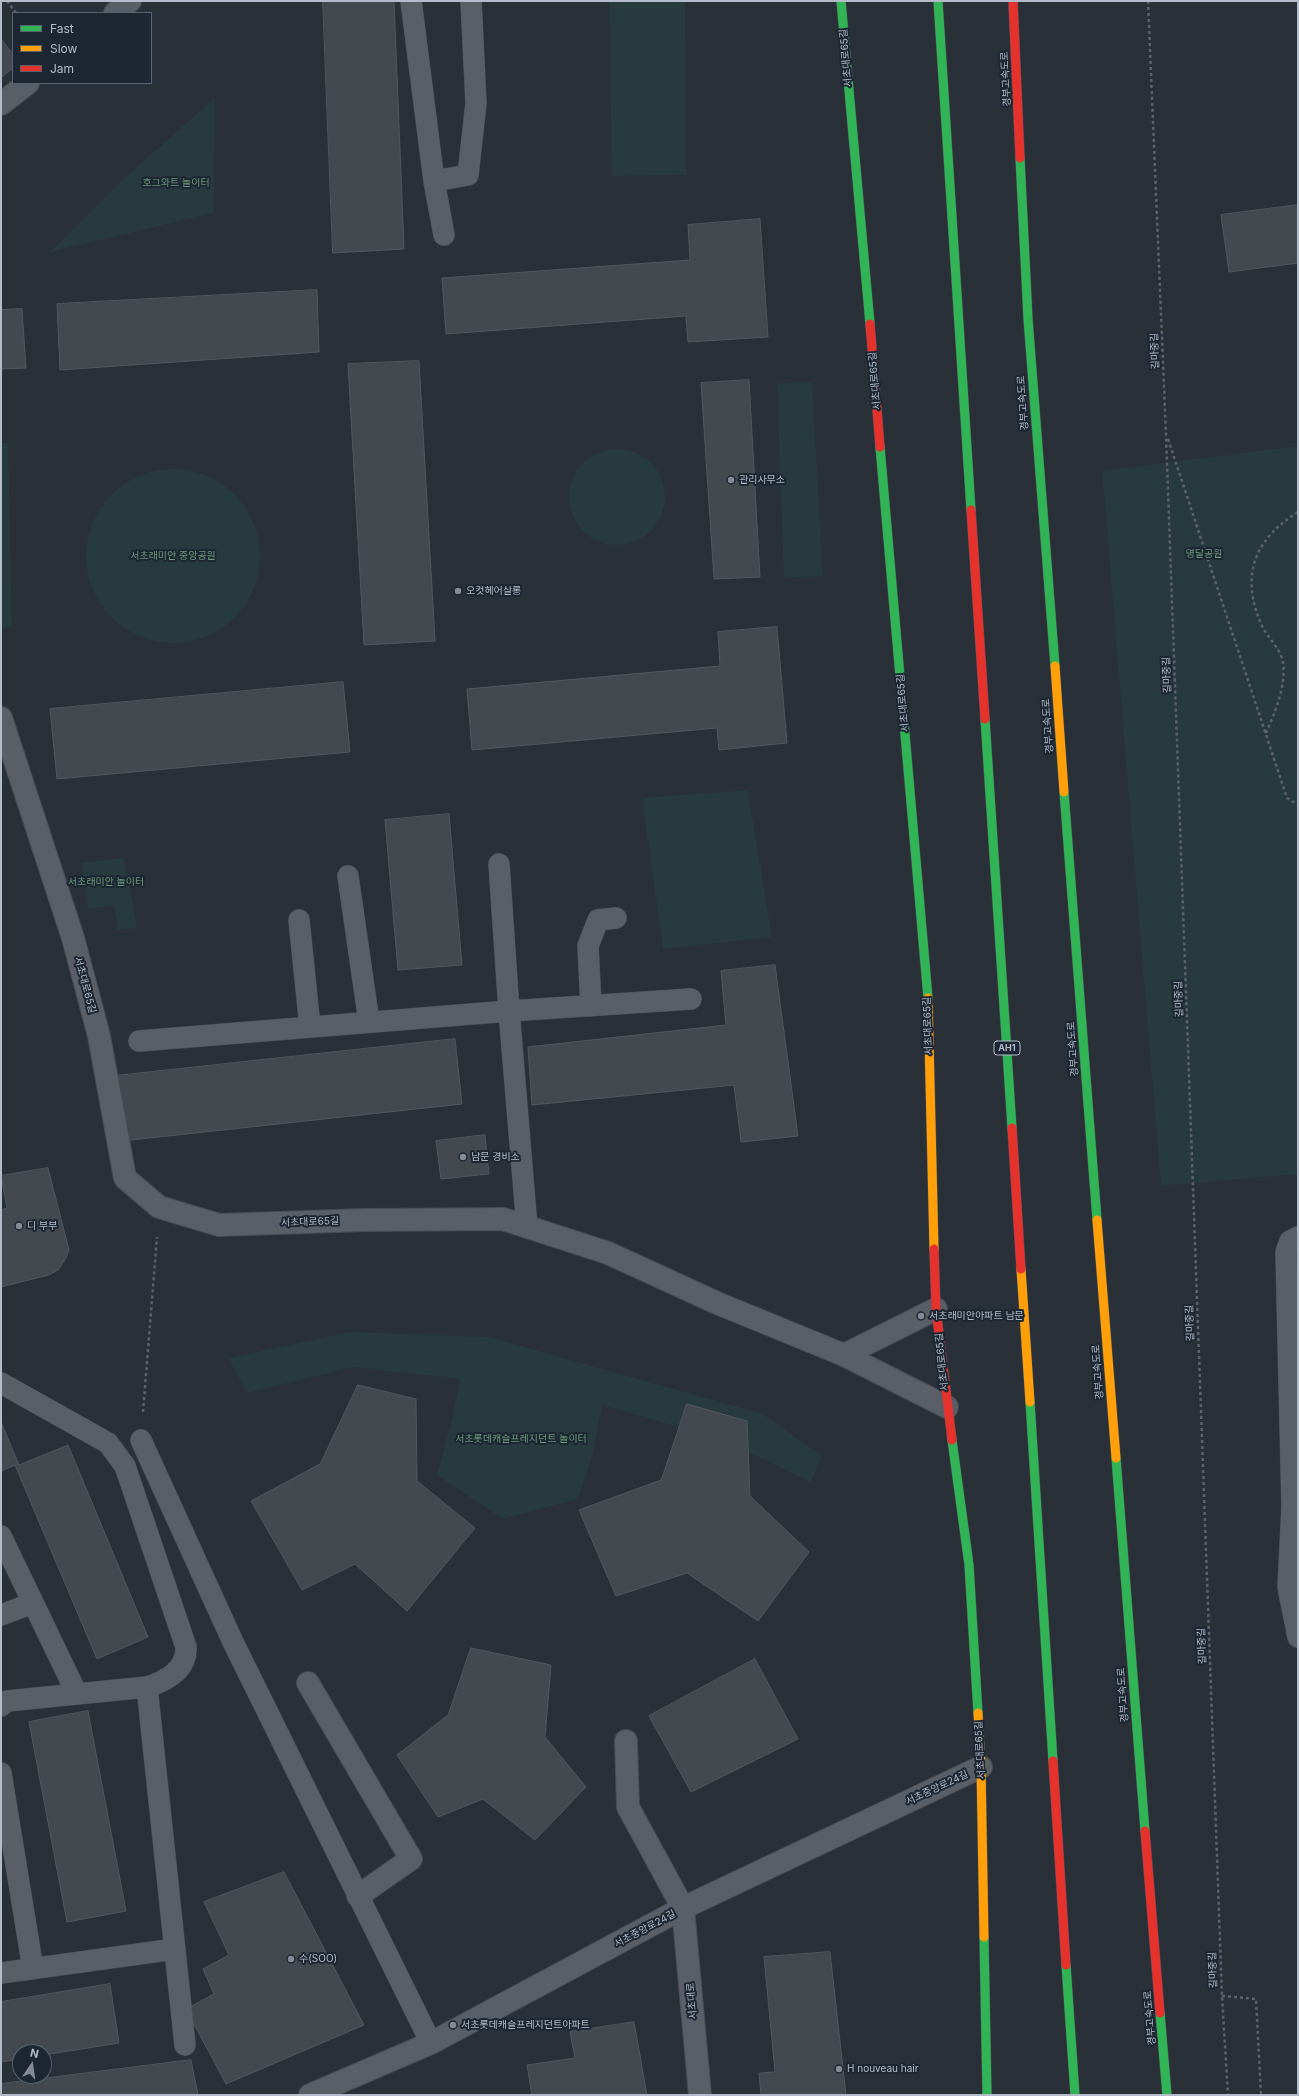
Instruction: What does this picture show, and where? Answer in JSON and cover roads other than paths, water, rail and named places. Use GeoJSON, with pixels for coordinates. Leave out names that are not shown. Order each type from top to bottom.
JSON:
{"type":"FeatureCollection","features":[{"type":"Feature","properties":{"kind":"main road","name":"서초대로65길"},"geometry":{"type":"LineString","coordinates":[[841,1],[927,975],[936,1309],[947,1407],[969,1565],[982,1767],[987,2095]]}},
{"type":"Feature","properties":{"kind":"main road","name":"AH1"},"geometry":{"type":"LineString","coordinates":[[938,1],[1075,2095]]}},
{"type":"Feature","properties":{"kind":"main road","name":"경부고속도로"},"geometry":{"type":"LineString","coordinates":[[1013,1],[1028,319],[1149,1885],[1167,2091]]}},
{"type":"Feature","properties":{"kind":"street"},"geometry":{"type":"LineString","coordinates":[[116,12],[130,1]]}},
{"type":"Feature","properties":{"kind":"street"},"geometry":{"type":"LineString","coordinates":[[1,104],[27,84]]}},
{"type":"Feature","properties":{"kind":"street","name":"서초대로65길"},"geometry":{"type":"LineString","coordinates":[[1,718],[73,938],[99,1036],[124,1178],[159,1207],[220,1225],[364,1220],[503,1219],[608,1253],[717,1303],[844,1355],[947,1407]]}},
{"type":"Feature","properties":{"kind":"street"},"geometry":{"type":"LineString","coordinates":[[844,1355],[936,1309]]}},
{"type":"Feature","properties":{"kind":"street"},"geometry":{"type":"LineString","coordinates":[[308,1683],[411,1859],[358,1896]]}},
{"type":"Feature","properties":{"kind":"street"},"geometry":{"type":"LineString","coordinates":[[626,1741],[628,1807],[683,1908]]}},
{"type":"Feature","properties":{"kind":"street","name":"서초중앙로24길"},"geometry":{"type":"LineString","coordinates":[[310,2095],[431,2043],[683,1908],[982,1767]]}},
{"type":"Feature","properties":{"kind":"street","name":"서초대로"},"geometry":{"type":"LineString","coordinates":[[683,1908],[700,2095]]}},
{"type":"Feature","properties":{"kind":"lane"},"geometry":{"type":"LineString","coordinates":[[411,1],[434,181],[444,235]]}},
{"type":"Feature","properties":{"kind":"lane"},"geometry":{"type":"LineString","coordinates":[[434,181],[468,175],[476,103],[471,1]]}},
{"type":"Feature","properties":{"kind":"lane"},"geometry":{"type":"LineString","coordinates":[[499,864],[509,1011],[527,1227]]}},
{"type":"Feature","properties":{"kind":"lane"},"geometry":{"type":"LineString","coordinates":[[348,876],[369,1022]]}},
{"type":"Feature","properties":{"kind":"lane"},"geometry":{"type":"LineString","coordinates":[[591,1006],[588,946],[598,920],[616,918]]}},
{"type":"Feature","properties":{"kind":"lane"},"geometry":{"type":"LineString","coordinates":[[299,920],[310,1027]]}},
{"type":"Feature","properties":{"kind":"lane"},"geometry":{"type":"LineString","coordinates":[[139,1041],[509,1011],[691,999]]}},
{"type":"Feature","properties":{"kind":"lane"},"geometry":{"type":"LineString","coordinates":[[1298,1237],[1290,1241],[1286,1252],[1292,1508],[1288,1587],[1298,1637]]}},
{"type":"Feature","properties":{"kind":"lane"},"geometry":{"type":"LineString","coordinates":[[1,1383],[108,1443],[125,1466],[186,1647],[186,1655],[182,1665],[174,1674],[162,1683],[147,1686],[7,1701],[1,1706]]}},
{"type":"Feature","properties":{"kind":"lane"},"geometry":{"type":"LineString","coordinates":[[141,1440],[233,1642],[431,2043]]}},
{"type":"Feature","properties":{"kind":"lane"},"geometry":{"type":"LineString","coordinates":[[1,1536],[77,1694]]}},
{"type":"Feature","properties":{"kind":"lane"},"geometry":{"type":"LineString","coordinates":[[1288,1587],[1298,1569]]}},
{"type":"Feature","properties":{"kind":"lane"},"geometry":{"type":"LineString","coordinates":[[1,1615],[33,1603]]}},
{"type":"Feature","properties":{"kind":"lane"},"geometry":{"type":"LineString","coordinates":[[147,1686],[185,2045]]}},
{"type":"Feature","properties":{"kind":"lane"},"geometry":{"type":"LineString","coordinates":[[1,1773],[33,1969]]}},
{"type":"Feature","properties":{"kind":"lane"},"geometry":{"type":"LineString","coordinates":[[1,1973],[175,1949]]}},
{"type":"Feature","properties":{"kind":"place","name":"관리사무소"},"geometry":{"type":"Point","coordinates":[731,480]}},
{"type":"Feature","properties":{"kind":"place","name":"오컷헤어살롱"},"geometry":{"type":"Point","coordinates":[458,591]}},
{"type":"Feature","properties":{"kind":"place","name":"남문 경비소"},"geometry":{"type":"Point","coordinates":[463,1157]}},
{"type":"Feature","properties":{"kind":"place","name":"디 부부"},"geometry":{"type":"Point","coordinates":[19,1226]}},
{"type":"Feature","properties":{"kind":"place","name":"서초래미안아파트 남문"},"geometry":{"type":"Point","coordinates":[921,1316]}},
{"type":"Feature","properties":{"kind":"place","name":"수(SOO)"},"geometry":{"type":"Point","coordinates":[291,1959]}},
{"type":"Feature","properties":{"kind":"place","name":"서초롯데캐슬프레지던트아파트"},"geometry":{"type":"Point","coordinates":[453,2025]}},
{"type":"Feature","properties":{"kind":"place","name":"H nouveau hair"},"geometry":{"type":"Point","coordinates":[839,2069]}},
{"type":"Feature","properties":{"kind":"park label","name":"호그와트 놀이터"},"geometry":{"type":"Point","coordinates":[176,183]}},
{"type":"Feature","properties":{"kind":"park label","name":"명달공원"},"geometry":{"type":"Point","coordinates":[1204,554]}},
{"type":"Feature","properties":{"kind":"park label","name":"서초래미안 중앙공원"},"geometry":{"type":"Point","coordinates":[173,556]}},
{"type":"Feature","properties":{"kind":"park label","name":"서초래미안 놀이터"},"geometry":{"type":"Point","coordinates":[106,882]}},
{"type":"Feature","properties":{"kind":"park label","name":"서초롯데캐슬프레지던트 놀이터"},"geometry":{"type":"Point","coordinates":[521,1439]}}]}
